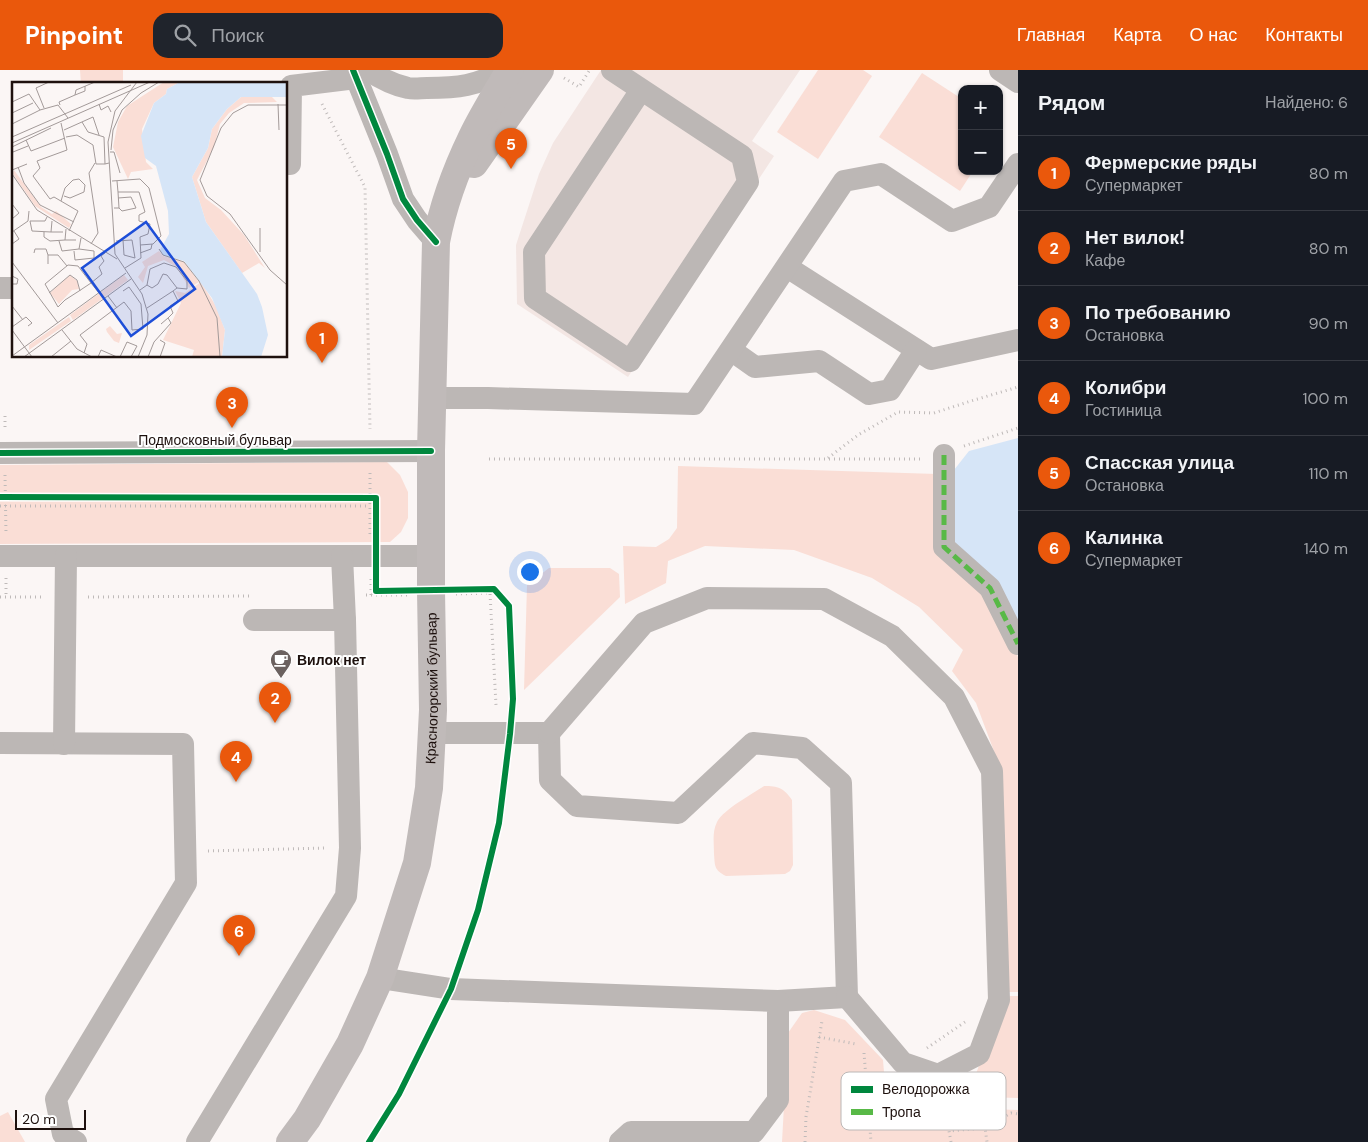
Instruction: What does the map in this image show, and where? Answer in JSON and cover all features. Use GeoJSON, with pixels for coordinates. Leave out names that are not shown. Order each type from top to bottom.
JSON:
{"type":"FeatureCollection","features":[{"type":"Feature","properties":{"kind":"main road","name":"Красногорский бульвар"},"geometry":{"type":"LineString","coordinates":[[290,1142],[307,1119],[350,1044],[380,978],[417,863],[430,788],[433,710],[430,556],[436,242],[444,206],[456,172],[473,135],[510,70]]}},
{"type":"Feature","properties":{"kind":"main road","name":"Красногорский бульвар"},"geometry":{"type":"LineString","coordinates":[[444,206],[549,72]]}},
{"type":"Feature","properties":{"kind":"street"},"geometry":{"type":"LineString","coordinates":[[288,164],[290,164],[288,96],[291,86],[359,73],[408,88],[454,88],[473,84],[494,76],[503,70]]}},
{"type":"Feature","properties":{"kind":"street"},"geometry":{"type":"LineString","coordinates":[[612,70],[742,156],[748,182],[630,360],[535,298],[534,252],[641,90]]}},
{"type":"Feature","properties":{"kind":"street"},"geometry":{"type":"LineString","coordinates":[[1000,70],[1018,82]]}},
{"type":"Feature","properties":{"kind":"street"},"geometry":{"type":"LineString","coordinates":[[359,73],[403,199],[417,220],[436,242]]}},
{"type":"Feature","properties":{"kind":"street"},"geometry":{"type":"LineString","coordinates":[[433,398],[694,404],[844,182],[881,174],[952,221],[989,207],[1018,164]]}},
{"type":"Feature","properties":{"kind":"street"},"geometry":{"type":"LineString","coordinates":[[787,267],[931,359],[1018,340]]}},
{"type":"Feature","properties":{"kind":"street"},"geometry":{"type":"LineString","coordinates":[[731,350],[755,367],[819,361],[869,394],[890,390],[916,350]]}},
{"type":"Feature","properties":{"kind":"street","name":"Подмосковный бульвар"},"geometry":{"type":"LineString","coordinates":[[3,454],[431,451]]}},
{"type":"Feature","properties":{"kind":"street"},"geometry":{"type":"LineString","coordinates":[[944,455],[944,547],[990,588],[1018,644]]}},
{"type":"Feature","properties":{"kind":"street"},"geometry":{"type":"LineString","coordinates":[[0,556],[430,556]]}},
{"type":"Feature","properties":{"kind":"street"},"geometry":{"type":"LineString","coordinates":[[64,744],[66,556]]}},
{"type":"Feature","properties":{"kind":"street"},"geometry":{"type":"LineString","coordinates":[[197,1142],[346,896],[350,848],[342,556]]}},
{"type":"Feature","properties":{"kind":"street"},"geometry":{"type":"LineString","coordinates":[[836,998],[841,783],[802,748],[753,743],[678,813],[577,806],[550,780],[549,733],[644,623],[707,598],[824,599],[892,636],[954,698],[992,771],[999,1000],[979,1054],[944,1072]]}},
{"type":"Feature","properties":{"kind":"street"},"geometry":{"type":"LineString","coordinates":[[254,620],[345,620]]}},
{"type":"Feature","properties":{"kind":"street"},"geometry":{"type":"LineString","coordinates":[[432,733],[549,733]]}},
{"type":"Feature","properties":{"kind":"street"},"geometry":{"type":"LineString","coordinates":[[0,744],[183,744],[186,883],[56,1099],[63,1134],[76,1142]]}},
{"type":"Feature","properties":{"kind":"street"},"geometry":{"type":"LineString","coordinates":[[380,978],[451,989],[778,1001],[836,998],[903,1063],[929,1072]]}},
{"type":"Feature","properties":{"kind":"street"},"geometry":{"type":"LineString","coordinates":[[620,1142],[631,1132],[754,1132],[778,1100],[778,1001]]}},
{"type":"Feature","properties":{"kind":"path"},"geometry":{"type":"LineString","coordinates":[[549,72],[579,87],[590,70]]}},
{"type":"Feature","properties":{"kind":"path"},"geometry":{"type":"LineString","coordinates":[[311,83],[366,187],[370,506],[376,591],[494,589],[499,595]]}},
{"type":"Feature","properties":{"kind":"path"},"geometry":{"type":"LineString","coordinates":[[828,458],[858,435],[898,412],[934,413],[1018,387]]}},
{"type":"Feature","properties":{"kind":"path"},"geometry":{"type":"LineString","coordinates":[[5,416],[3,498],[6,534]]}},
{"type":"Feature","properties":{"kind":"path"},"geometry":{"type":"LineString","coordinates":[[489,460],[928,459],[1018,428]]}},
{"type":"Feature","properties":{"kind":"path"},"geometry":{"type":"LineString","coordinates":[[3,498],[15,498]]}},
{"type":"Feature","properties":{"kind":"path"},"geometry":{"type":"LineString","coordinates":[[360,498],[376,498],[370,595]]}},
{"type":"Feature","properties":{"kind":"path"},"geometry":{"type":"LineString","coordinates":[[0,506],[370,506]]}},
{"type":"Feature","properties":{"kind":"path"},"geometry":{"type":"LineString","coordinates":[[6,578],[6,597]]}},
{"type":"Feature","properties":{"kind":"path"},"geometry":{"type":"LineString","coordinates":[[185,851],[350,848]]}},
{"type":"Feature","properties":{"kind":"path"},"geometry":{"type":"LineString","coordinates":[[804,1142],[806,1117],[819,1037],[836,998]]}},
{"type":"Feature","properties":{"kind":"path"},"geometry":{"type":"LineString","coordinates":[[903,1063],[967,1021]]}},
{"type":"Feature","properties":{"kind":"path"},"geometry":{"type":"LineString","coordinates":[[819,1037],[863,1046],[865,1072]]}},
{"type":"Feature","properties":{"kind":"path"},"geometry":{"type":"LineString","coordinates":[[1006,1116],[1011,1113],[1018,1114]]}},
{"type":"Feature","properties":{"kind":"path"},"geometry":{"type":"LineString","coordinates":[[951,1142],[950,1131],[962,1130]]}},
{"type":"Feature","properties":{"kind":"shaded area"},"geometry":{"type":"Polygon","coordinates":[[[80,70],[123,70],[123,82],[81,82],[80,70]]]}},
{"type":"Feature","properties":{"kind":"shaded area"},"geometry":{"type":"Polygon","coordinates":[[[601,70],[800,70],[752,141],[774,156],[628,377],[517,304],[516,245],[539,174],[553,143],[601,70]]]}},
{"type":"Feature","properties":{"kind":"shaded area"},"geometry":{"type":"Polygon","coordinates":[[[818,70],[863,70],[872,76],[818,159],[777,132],[818,70]]]}},
{"type":"Feature","properties":{"kind":"shaded area"},"geometry":{"type":"Polygon","coordinates":[[[922,73],[958,96],[958,175],[970,175],[960,191],[879,137],[922,73]]]}},
{"type":"Feature","properties":{"kind":"shaded area"},"geometry":{"type":"Polygon","coordinates":[[[387,462],[400,475],[408,492],[408,518],[401,532],[390,542],[0,544],[0,465],[387,462]]]}},
{"type":"Feature","properties":{"kind":"shaded area"},"geometry":{"type":"Polygon","coordinates":[[[678,466],[937,474],[985,593],[1018,657],[1018,992],[1005,992],[1001,770],[976,703],[952,671],[963,650],[919,607],[872,578],[794,550],[705,546],[668,561],[666,583],[625,604],[623,546],[656,547],[669,539],[677,528],[678,466]]]}},
{"type":"Feature","properties":{"kind":"shaded area"},"geometry":{"type":"Polygon","coordinates":[[[549,568],[610,568],[619,574],[620,597],[524,690],[527,585],[549,568]]]}},
{"type":"Feature","properties":{"kind":"shaded area"},"geometry":{"type":"Polygon","coordinates":[[[764,786],[780,788],[792,800],[793,865],[790,871],[785,874],[726,876],[717,870],[715,865],[714,830],[717,822],[725,812],[764,786]]]}},
{"type":"Feature","properties":{"kind":"shaded area"},"geometry":{"type":"Polygon","coordinates":[[[1005,996],[1018,996],[1018,1098],[1006,1098],[1006,1072],[977,1072],[1005,996]]]}},
{"type":"Feature","properties":{"kind":"shaded area"},"geometry":{"type":"Polygon","coordinates":[[[814,1010],[845,1020],[883,1060],[884,1072],[841,1072],[841,1130],[1006,1130],[1006,1110],[1018,1110],[1018,1142],[782,1142],[788,1033],[802,1013],[814,1010]]]}},
{"type":"Feature","properties":{"kind":"shaded area"},"geometry":{"type":"Polygon","coordinates":[[[8,1112],[25,1142],[0,1142],[0,1116],[8,1112]]]}},
{"type":"Feature","properties":{"kind":"water"},"geometry":{"type":"Polygon","coordinates":[[[1018,438],[1018,621],[954,545],[954,470],[969,451],[1018,438]]]}},
{"type":"Feature","properties":{"kind":"marked path"},"geometry":{"type":"LineString","coordinates":[[944,455],[944,547],[990,588],[1018,644]]}},
{"type":"Feature","properties":{"kind":"cycle path"},"geometry":{"type":"LineString","coordinates":[[353,70],[403,199],[417,220],[436,242]]}},
{"type":"Feature","properties":{"kind":"cycle path"},"geometry":{"type":"LineString","coordinates":[[0,453],[431,451]]}},
{"type":"Feature","properties":{"kind":"cycle path"},"geometry":{"type":"LineString","coordinates":[[0,497],[376,498],[376,591],[494,589],[509,606],[513,699],[510,734],[499,823],[478,910],[451,989],[399,1094],[369,1142]]}},
{"type":"Feature","properties":{"kind":"place","name":"Спасская улица"},"geometry":{"type":"Point","coordinates":[511,169]}},
{"type":"Feature","properties":{"kind":"place","name":"Фермерские ряды"},"geometry":{"type":"Point","coordinates":[322,363]}},
{"type":"Feature","properties":{"kind":"place","name":"По требованию"},"geometry":{"type":"Point","coordinates":[232,428]}},
{"type":"Feature","properties":{"kind":"place","name":"Вилок нет"},"geometry":{"type":"Point","coordinates":[281,679]}},
{"type":"Feature","properties":{"kind":"place","name":"Нет вилок!"},"geometry":{"type":"Point","coordinates":[275,723]}},
{"type":"Feature","properties":{"kind":"place","name":"Колибри"},"geometry":{"type":"Point","coordinates":[236,782]}},
{"type":"Feature","properties":{"kind":"place","name":"Калинка"},"geometry":{"type":"Point","coordinates":[239,956]}}]}
